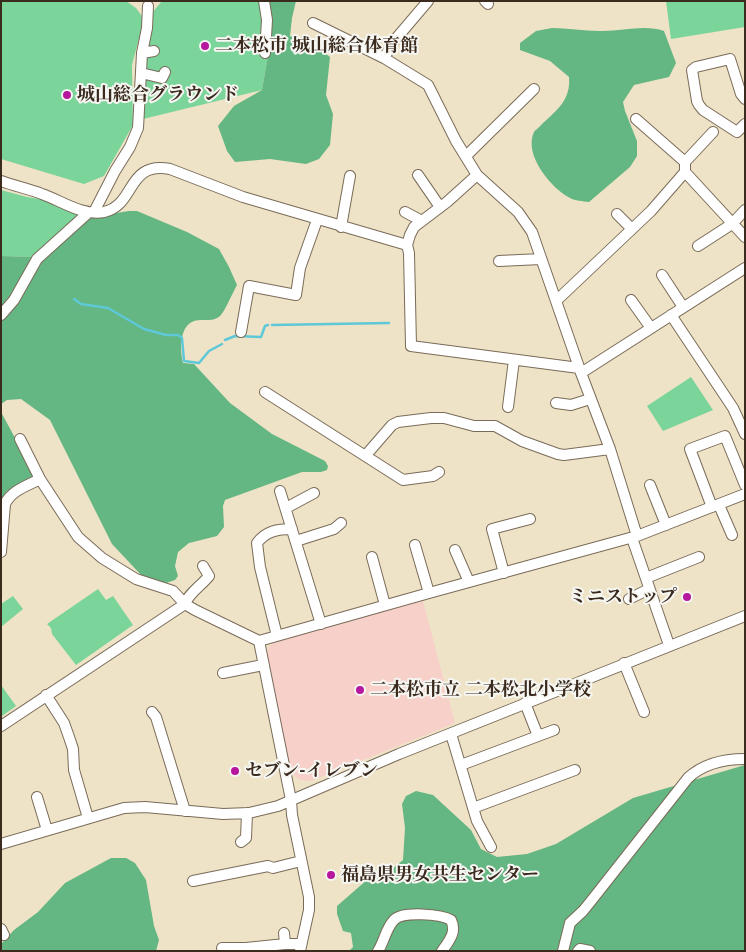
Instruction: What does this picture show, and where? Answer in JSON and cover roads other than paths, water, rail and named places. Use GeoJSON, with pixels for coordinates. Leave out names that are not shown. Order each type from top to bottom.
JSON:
{"type":"FeatureCollection","features":[{"type":"Feature","properties":{"kind":"street"},"geometry":{"type":"LineString","coordinates":[[264,1],[267,20],[265,53]]}},
{"type":"Feature","properties":{"kind":"street"},"geometry":{"type":"LineString","coordinates":[[384,58],[394,40],[428,1]]}},
{"type":"Feature","properties":{"kind":"street"},"geometry":{"type":"LineString","coordinates":[[1,315],[14,300],[37,259],[91,213],[136,136],[142,54],[147,28],[147,3]]}},
{"type":"Feature","properties":{"kind":"street"},"geometry":{"type":"LineString","coordinates":[[313,23],[384,58],[428,86],[456,140],[477,175],[524,220],[532,232],[580,371],[610,450],[648,584],[669,646]]}},
{"type":"Feature","properties":{"kind":"street"},"geometry":{"type":"LineString","coordinates":[[142,54],[154,51]]}},
{"type":"Feature","properties":{"kind":"street"},"geometry":{"type":"LineString","coordinates":[[745,99],[741,94],[730,59],[696,67],[692,70],[697,100],[703,110],[737,132],[745,124]]}},
{"type":"Feature","properties":{"kind":"street"},"geometry":{"type":"LineString","coordinates":[[141,72],[162,78],[165,72]]}},
{"type":"Feature","properties":{"kind":"street"},"geometry":{"type":"LineString","coordinates":[[466,156],[534,89]]}},
{"type":"Feature","properties":{"kind":"street"},"geometry":{"type":"LineString","coordinates":[[636,119],[685,167],[745,237]]}},
{"type":"Feature","properties":{"kind":"street"},"geometry":{"type":"LineString","coordinates":[[556,301],[651,211],[713,132]]}},
{"type":"Feature","properties":{"kind":"street"},"geometry":{"type":"LineString","coordinates":[[1,182],[43,194],[91,213],[103,212],[115,207],[146,170],[159,167],[170,168],[243,197],[407,246]]}},
{"type":"Feature","properties":{"kind":"street"},"geometry":{"type":"LineString","coordinates":[[418,175],[440,207]]}},
{"type":"Feature","properties":{"kind":"street"},"geometry":{"type":"LineString","coordinates":[[477,175],[414,227],[410,235],[407,246],[410,254],[411,346],[580,371],[745,268]]}},
{"type":"Feature","properties":{"kind":"street"},"geometry":{"type":"LineString","coordinates":[[341,226],[350,176]]}},
{"type":"Feature","properties":{"kind":"street"},"geometry":{"type":"LineString","coordinates":[[698,246],[732,224],[745,210]]}},
{"type":"Feature","properties":{"kind":"street"},"geometry":{"type":"LineString","coordinates":[[406,212],[422,221]]}},
{"type":"Feature","properties":{"kind":"street"},"geometry":{"type":"LineString","coordinates":[[617,214],[632,229]]}},
{"type":"Feature","properties":{"kind":"street"},"geometry":{"type":"LineString","coordinates":[[241,332],[249,286],[296,295],[300,268],[317,220]]}},
{"type":"Feature","properties":{"kind":"street"},"geometry":{"type":"LineString","coordinates":[[499,261],[541,259]]}},
{"type":"Feature","properties":{"kind":"street"},"geometry":{"type":"LineString","coordinates":[[662,275],[683,307]]}},
{"type":"Feature","properties":{"kind":"street"},"geometry":{"type":"LineString","coordinates":[[631,300],[650,328]]}},
{"type":"Feature","properties":{"kind":"street"},"geometry":{"type":"LineString","coordinates":[[671,315],[733,408],[745,434]]}},
{"type":"Feature","properties":{"kind":"street"},"geometry":{"type":"LineString","coordinates":[[508,407],[514,360]]}},
{"type":"Feature","properties":{"kind":"street"},"geometry":{"type":"LineString","coordinates":[[265,392],[404,480],[434,476],[439,472]]}},
{"type":"Feature","properties":{"kind":"street"},"geometry":{"type":"LineString","coordinates":[[556,403],[571,405],[590,398]]}},
{"type":"Feature","properties":{"kind":"street"},"geometry":{"type":"LineString","coordinates":[[366,455],[392,425],[398,422],[431,418],[444,418],[474,426],[495,426],[522,441],[558,454],[610,450]]}},
{"type":"Feature","properties":{"kind":"street"},"geometry":{"type":"LineString","coordinates":[[732,535],[716,506],[690,449],[725,436],[745,485]]}},
{"type":"Feature","properties":{"kind":"street"},"geometry":{"type":"LineString","coordinates":[[20,439],[40,480],[78,537],[102,558],[136,579],[173,591],[185,604],[259,641],[635,537],[745,494]]}},
{"type":"Feature","properties":{"kind":"street"},"geometry":{"type":"LineString","coordinates":[[1,552],[5,504],[8,497],[40,480]]}},
{"type":"Feature","properties":{"kind":"street"},"geometry":{"type":"LineString","coordinates":[[650,485],[666,525]]}},
{"type":"Feature","properties":{"kind":"street"},"geometry":{"type":"LineString","coordinates":[[280,491],[321,624]]}},
{"type":"Feature","properties":{"kind":"street"},"geometry":{"type":"LineString","coordinates":[[286,508],[312,494],[316,504]]}},
{"type":"Feature","properties":{"kind":"street"},"geometry":{"type":"LineString","coordinates":[[504,573],[492,529],[530,519]]}},
{"type":"Feature","properties":{"kind":"street"},"geometry":{"type":"LineString","coordinates":[[296,541],[334,529],[340,523]]}},
{"type":"Feature","properties":{"kind":"street"},"geometry":{"type":"LineString","coordinates":[[277,636],[260,566],[257,543],[267,534],[277,529],[292,529]]}},
{"type":"Feature","properties":{"kind":"street"},"geometry":{"type":"LineString","coordinates":[[415,545],[429,593]]}},
{"type":"Feature","properties":{"kind":"street"},"geometry":{"type":"LineString","coordinates":[[455,550],[470,582]]}},
{"type":"Feature","properties":{"kind":"street"},"geometry":{"type":"LineString","coordinates":[[372,557],[385,605]]}},
{"type":"Feature","properties":{"kind":"street"},"geometry":{"type":"LineString","coordinates":[[629,599],[648,584],[699,557]]}},
{"type":"Feature","properties":{"kind":"street"},"geometry":{"type":"LineString","coordinates":[[1,726],[185,604],[187,598],[209,576],[203,566]]}},
{"type":"Feature","properties":{"kind":"street"},"geometry":{"type":"LineString","coordinates":[[1,844],[134,806],[223,814],[247,813],[278,806],[399,754],[745,616]]}},
{"type":"Feature","properties":{"kind":"street"},"geometry":{"type":"LineString","coordinates":[[222,948],[246,948],[284,938],[301,947],[309,903],[292,815],[291,800],[259,641]]}},
{"type":"Feature","properties":{"kind":"street"},"geometry":{"type":"LineString","coordinates":[[624,663],[644,712]]}},
{"type":"Feature","properties":{"kind":"street"},"geometry":{"type":"LineString","coordinates":[[223,673],[264,665]]}},
{"type":"Feature","properties":{"kind":"street"},"geometry":{"type":"LineString","coordinates":[[46,695],[64,723],[69,737],[73,749],[74,770],[88,818]]}},
{"type":"Feature","properties":{"kind":"street"},"geometry":{"type":"LineString","coordinates":[[526,703],[538,736]]}},
{"type":"Feature","properties":{"kind":"street"},"geometry":{"type":"LineString","coordinates":[[152,712],[156,717],[185,811]]}},
{"type":"Feature","properties":{"kind":"street"},"geometry":{"type":"LineString","coordinates":[[461,765],[554,730]]}},
{"type":"Feature","properties":{"kind":"street"},"geometry":{"type":"LineString","coordinates":[[451,734],[477,821],[491,847]]}},
{"type":"Feature","properties":{"kind":"street"},"geometry":{"type":"LineString","coordinates":[[563,951],[570,923],[583,911],[688,778],[695,771],[719,761],[745,759]]}},
{"type":"Feature","properties":{"kind":"street"},"geometry":{"type":"LineString","coordinates":[[473,808],[575,770]]}},
{"type":"Feature","properties":{"kind":"street"},"geometry":{"type":"LineString","coordinates":[[37,796],[47,830]]}},
{"type":"Feature","properties":{"kind":"street"},"geometry":{"type":"LineString","coordinates":[[241,842],[246,838],[247,813]]}},
{"type":"Feature","properties":{"kind":"street"},"geometry":{"type":"LineString","coordinates":[[193,882],[268,866],[273,868],[301,861]]}},
{"type":"Feature","properties":{"kind":"street"},"geometry":{"type":"LineString","coordinates":[[378,951],[393,921],[404,915],[441,916],[451,920],[453,925],[452,934],[442,951]]}},
{"type":"Feature","properties":{"kind":"street"},"geometry":{"type":"LineString","coordinates":[[578,951],[580,949],[590,951]]}},
{"type":"Feature","properties":{"kind":"waterway"},"geometry":{"type":"LineString","coordinates":[[74,299],[81,304],[108,308],[144,329],[166,335],[178,335],[182,338],[184,361],[199,363],[209,351],[222,344]]}},
{"type":"Feature","properties":{"kind":"waterway"},"geometry":{"type":"LineString","coordinates":[[272,325],[389,323]]}},
{"type":"Feature","properties":{"kind":"waterway"},"geometry":{"type":"LineString","coordinates":[[225,340],[235,336],[261,337],[265,326],[268,325]]}},
{"type":"Feature","properties":{"kind":"place","name":"二本松市 城山総合体育館"},"geometry":{"type":"Point","coordinates":[205,46]}},
{"type":"Feature","properties":{"kind":"place","name":"城山総合グラウンド"},"geometry":{"type":"Point","coordinates":[67,95]}},
{"type":"Feature","properties":{"kind":"place","name":"ミニストップ"},"geometry":{"type":"Point","coordinates":[687,597]}},
{"type":"Feature","properties":{"kind":"place","name":"二本松市立 二本松北小学校"},"geometry":{"type":"Point","coordinates":[360,690]}},
{"type":"Feature","properties":{"kind":"place","name":"セブン-イレブン"},"geometry":{"type":"Point","coordinates":[235,771]}},
{"type":"Feature","properties":{"kind":"place","name":"福島県男女共生センター"},"geometry":{"type":"Point","coordinates":[331,875]}}]}
